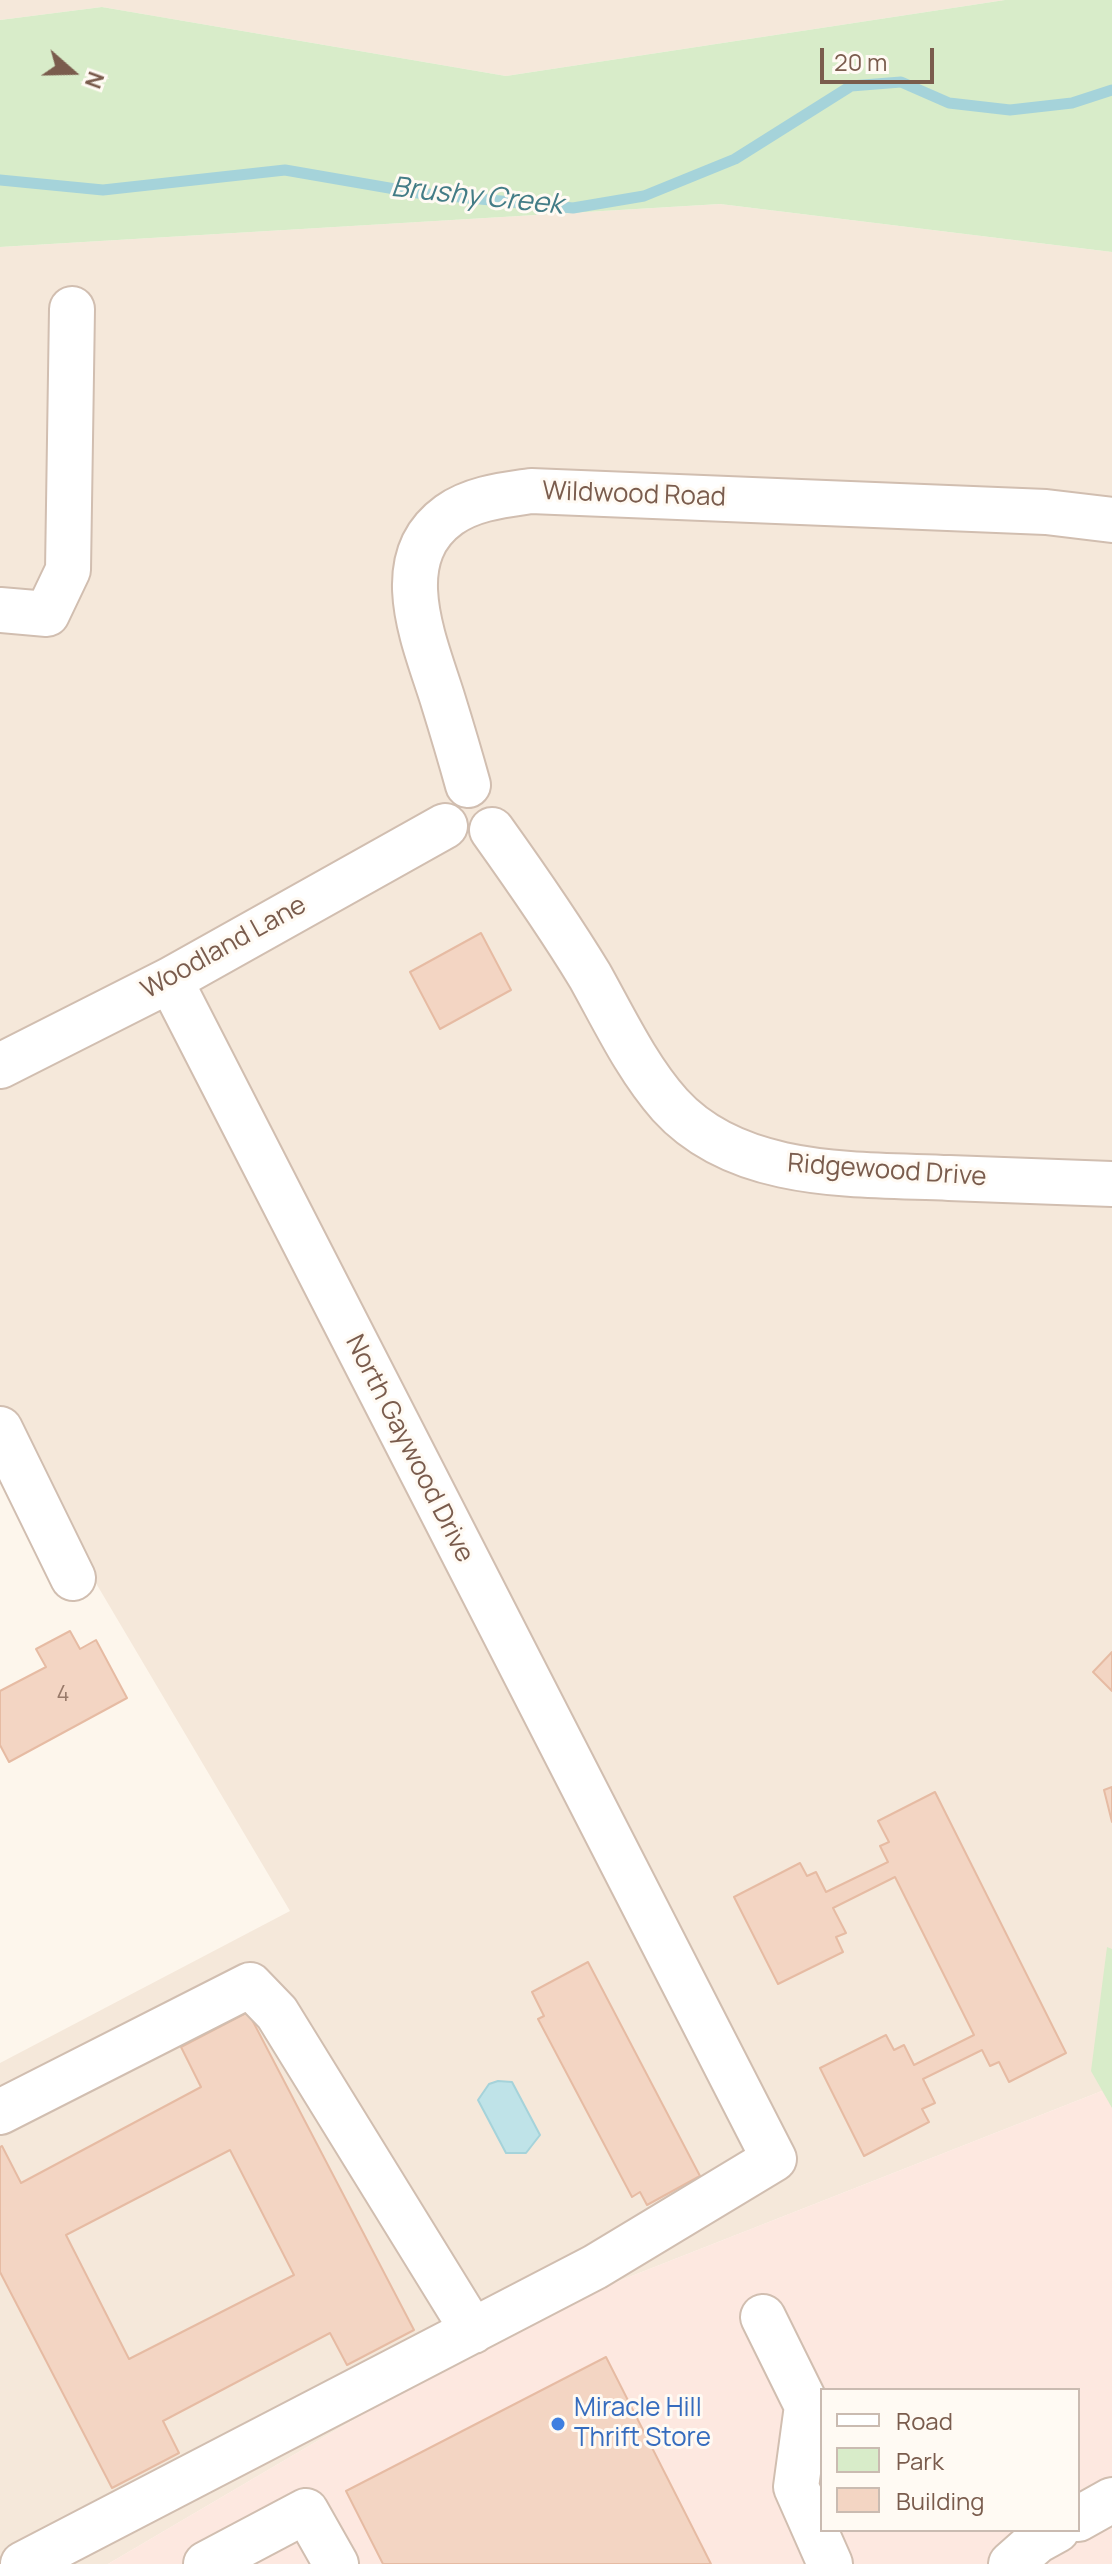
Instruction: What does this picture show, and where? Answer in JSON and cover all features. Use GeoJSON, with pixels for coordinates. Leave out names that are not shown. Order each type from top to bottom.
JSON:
{"type":"FeatureCollection","features":[{"type":"Feature","properties":{"kind":"street"},"geometry":{"type":"LineString","coordinates":[[0,610],[47,614],[68,570],[72,309]]}},
{"type":"Feature","properties":{"kind":"street","name":"Wildwood Road"},"geometry":{"type":"LineString","coordinates":[[468,785],[418,622],[415,587],[419,558],[437,525],[451,513],[487,498],[531,491],[1046,512],[1112,520]]}},
{"type":"Feature","properties":{"kind":"street"},"geometry":{"type":"LineString","coordinates":[[468,785],[477,786],[493,796],[498,813],[492,830],[485,837],[467,841],[450,834],[445,826],[443,808],[451,792],[468,785]]}},
{"type":"Feature","properties":{"kind":"street","name":"Woodland Lane"},"geometry":{"type":"LineString","coordinates":[[0,1066],[170,980],[445,826]]}},
{"type":"Feature","properties":{"kind":"street","name":"Ridgewood Drive"},"geometry":{"type":"LineString","coordinates":[[492,830],[553,915],[645,1070],[670,1104],[703,1135],[724,1146],[772,1162],[811,1169],[878,1175],[1112,1184]]}},
{"type":"Feature","properties":{"kind":"street","name":"North Gaywood Drive"},"geometry":{"type":"LineString","coordinates":[[170,980],[774,2159],[595,2267],[473,2331]]}},
{"type":"Feature","properties":{"kind":"street"},"geometry":{"type":"LineString","coordinates":[[0,1429],[73,1578]]}},
{"type":"Feature","properties":{"kind":"street"},"geometry":{"type":"LineString","coordinates":[[0,2112],[250,1985],[277,2013],[473,2331],[23,2564]]}},
{"type":"Feature","properties":{"kind":"street"},"geometry":{"type":"LineString","coordinates":[[763,2317],[807,2406],[796,2487],[830,2564]]}},
{"type":"Feature","properties":{"kind":"street"},"geometry":{"type":"LineString","coordinates":[[1080,2518],[1112,2500]]}},
{"type":"Feature","properties":{"kind":"street"},"geometry":{"type":"LineString","coordinates":[[212,2562],[306,2511],[336,2564]]}},
{"type":"Feature","properties":{"kind":"street"},"geometry":{"type":"LineString","coordinates":[[1011,2564],[1037,2541],[1053,2532]]}},
{"type":"Feature","properties":{"kind":"shaded area"},"geometry":{"type":"Polygon","coordinates":[[[0,0],[1005,0],[506,76],[102,7],[0,20],[0,0]]]}},
{"type":"Feature","properties":{"kind":"shaded area"},"geometry":{"type":"Polygon","coordinates":[[[720,204],[1112,252],[1112,2087],[530,2316],[108,2564],[0,2564],[0,2063],[290,1911],[0,1421],[0,247],[720,204]]]}},
{"type":"Feature","properties":{"kind":"shaded area"},"geometry":{"type":"Polygon","coordinates":[[[1112,2087],[1112,2564],[108,2564],[530,2316],[1112,2087]]]}},
{"type":"Feature","properties":{"kind":"green space"},"geometry":{"type":"Polygon","coordinates":[[[1005,0],[1112,0],[1112,252],[720,204],[0,247],[0,20],[102,7],[506,76],[1005,0]]]}},
{"type":"Feature","properties":{"kind":"green space"},"geometry":{"type":"Polygon","coordinates":[[[1107,1947],[1112,1949],[1112,2108],[1091,2071],[1107,1947]]]}},
{"type":"Feature","properties":{"kind":"water"},"geometry":{"type":"Polygon","coordinates":[[[512,2082],[540,2135],[526,2153],[506,2153],[478,2100],[489,2084],[512,2082]]]}},
{"type":"Feature","properties":{"kind":"building"},"geometry":{"type":"Polygon","coordinates":[[[481,933],[511,990],[440,1029],[410,972],[481,933]]]}},
{"type":"Feature","properties":{"kind":"building"},"geometry":{"type":"Polygon","coordinates":[[[70,1631],[80,1649],[96,1640],[127,1698],[9,1762],[0,1745],[0,1691],[46,1667],[36,1649],[70,1631]]]}},
{"type":"Feature","properties":{"kind":"building"},"geometry":{"type":"Polygon","coordinates":[[[1112,1652],[1112,1691],[1093,1672],[1112,1652]]]}},
{"type":"Feature","properties":{"kind":"building"},"geometry":{"type":"Polygon","coordinates":[[[1112,1787],[1112,1822],[1104,1790],[1112,1787]]]}},
{"type":"Feature","properties":{"kind":"building"},"geometry":{"type":"Polygon","coordinates":[[[935,1792],[1066,2053],[1009,2082],[999,2062],[990,2066],[982,2050],[923,2079],[935,2103],[922,2109],[929,2122],[864,2156],[820,2068],[886,2035],[894,2050],[904,2045],[914,2065],[974,2035],[895,1877],[833,1908],[846,1933],[836,1937],[843,1952],[778,1984],[734,1897],[800,1863],[807,1876],[816,1872],[826,1892],[888,1862],[880,1846],[889,1842],[878,1821],[935,1792]]]}},
{"type":"Feature","properties":{"kind":"building"},"geometry":{"type":"Polygon","coordinates":[[[588,1962],[700,2176],[647,2205],[640,2192],[632,2197],[538,2019],[544,2016],[532,1992],[588,1962]]]}},
{"type":"Feature","properties":{"kind":"building"},"geometry":{"type":"Polygon","coordinates":[[[248,2012],[414,2330],[347,2365],[330,2333],[163,2421],[179,2453],[112,2488],[0,2272],[0,2147],[21,2183],[201,2087],[181,2047],[248,2012]],[[230,2150],[66,2235],[129,2359],[294,2275],[230,2150]]]}},
{"type":"Feature","properties":{"kind":"building","name":"Miracle Hill Thrift Store"},"geometry":{"type":"Polygon","coordinates":[[[606,2357],[711,2564],[383,2564],[346,2491],[606,2357]]]}},
{"type":"Feature","properties":{"kind":"waterway","name":"Brushy Creek"},"geometry":{"type":"LineString","coordinates":[[0,180],[103,190],[285,170],[418,193],[573,208],[644,196],[735,159],[851,86],[901,82],[949,103],[1010,110],[1072,103],[1112,90]]}},
{"type":"Feature","properties":{"kind":"place","name":"Miracle Hill Thrift Store"},"geometry":{"type":"Point","coordinates":[558,2424]}}]}
